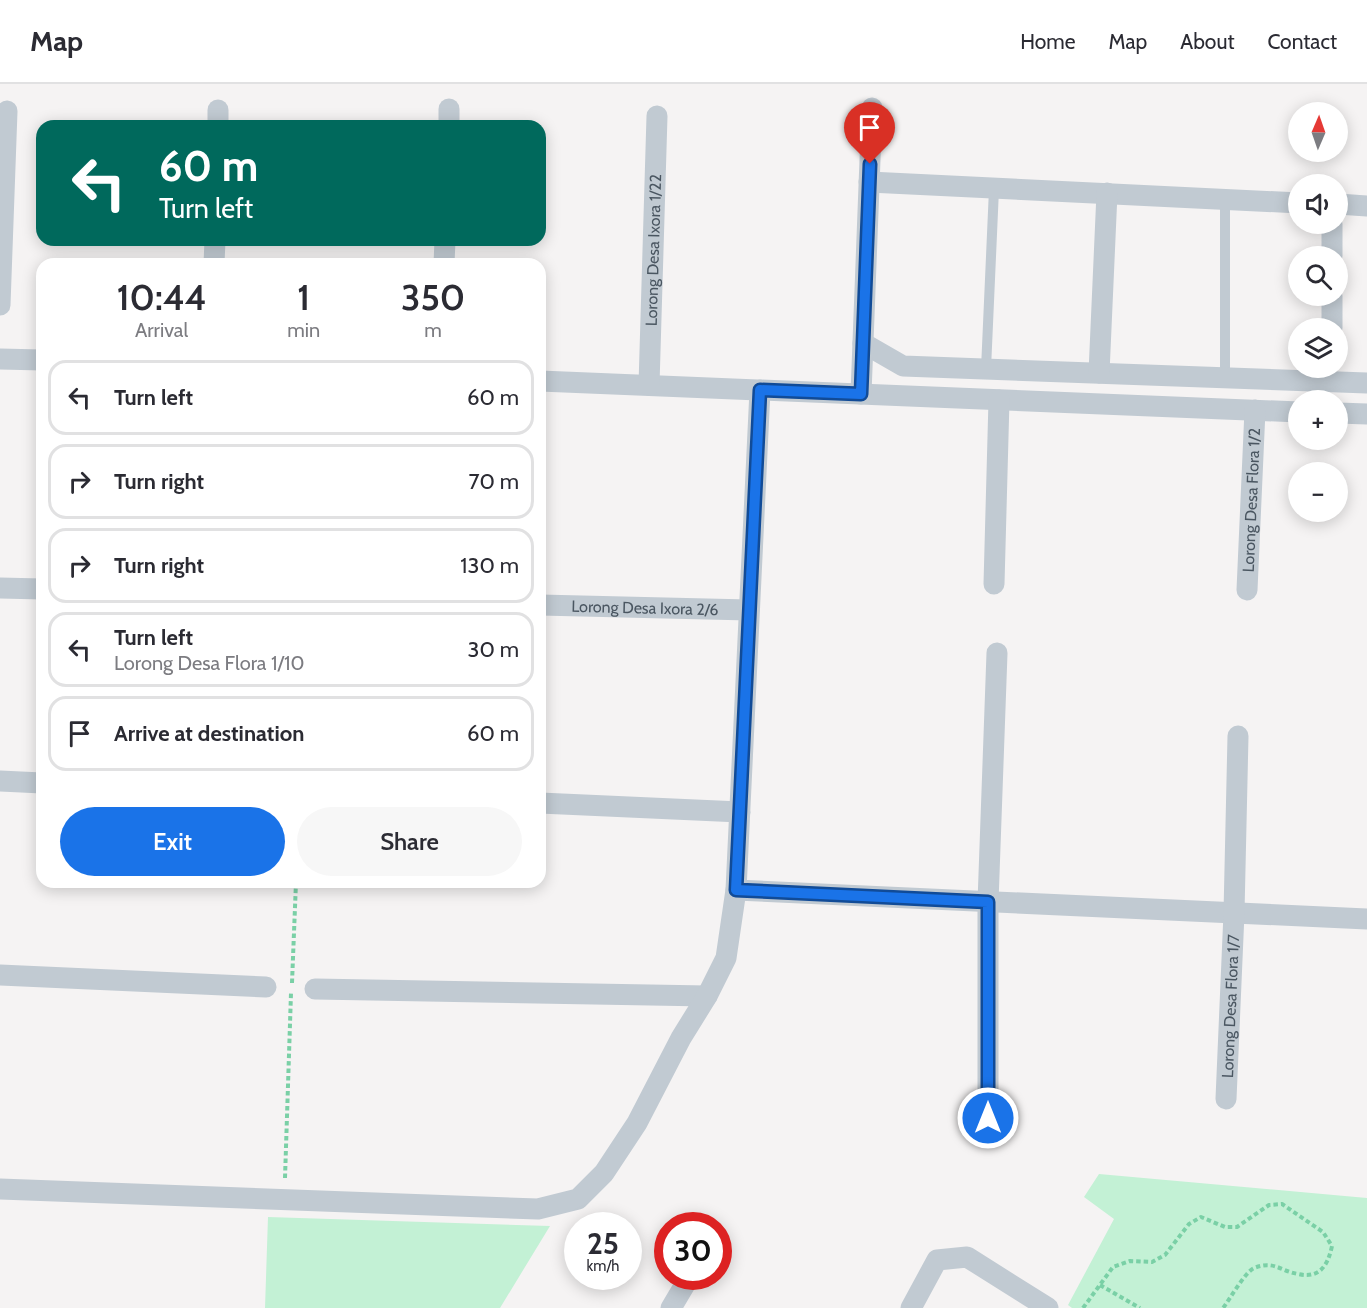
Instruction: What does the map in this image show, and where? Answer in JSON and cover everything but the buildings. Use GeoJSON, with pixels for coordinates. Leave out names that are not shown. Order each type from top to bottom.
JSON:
{"type":"FeatureCollection","features":[{"type":"Feature","properties":{"kind":"street"},"geometry":{"type":"LineString","coordinates":[[861,394],[872,108]]}},
{"type":"Feature","properties":{"kind":"street"},"geometry":{"type":"LineString","coordinates":[[0,306],[7,111]]}},
{"type":"Feature","properties":{"kind":"street","name":"Lorong Desa Ixora 1/22"},"geometry":{"type":"LineString","coordinates":[[649,385],[657,116]]}},
{"type":"Feature","properties":{"kind":"street"},"geometry":{"type":"LineString","coordinates":[[869,182],[1288,203]]}},
{"type":"Feature","properties":{"kind":"street"},"geometry":{"type":"LineString","coordinates":[[1099,373],[1107,193]]}},
{"type":"Feature","properties":{"kind":"street"},"geometry":{"type":"LineString","coordinates":[[1348,205],[1367,206]]}},
{"type":"Feature","properties":{"kind":"street"},"geometry":{"type":"LineString","coordinates":[[863,343],[903,366],[1224,378],[1288,376]]}},
{"type":"Feature","properties":{"kind":"street"},"geometry":{"type":"LineString","coordinates":[[0,359],[36,360]]}},
{"type":"Feature","properties":{"kind":"street"},"geometry":{"type":"LineString","coordinates":[[1348,378],[1367,382]]}},
{"type":"Feature","properties":{"kind":"street"},"geometry":{"type":"LineString","coordinates":[[546,381],[1288,412]]}},
{"type":"Feature","properties":{"kind":"street"},"geometry":{"type":"LineString","coordinates":[[0,1189],[538,1209],[578,1199],[604,1173],[637,1123],[726,958],[736,890],[760,390]]}},
{"type":"Feature","properties":{"kind":"street"},"geometry":{"type":"LineString","coordinates":[[994,584],[999,399]]}},
{"type":"Feature","properties":{"kind":"street","name":"Lorong Desa Flora 1/2"},"geometry":{"type":"LineString","coordinates":[[1247,590],[1255,410]]}},
{"type":"Feature","properties":{"kind":"street"},"geometry":{"type":"LineString","coordinates":[[1348,413],[1367,414]]}},
{"type":"Feature","properties":{"kind":"street"},"geometry":{"type":"LineString","coordinates":[[0,588],[36,590]]}},
{"type":"Feature","properties":{"kind":"street","name":"Lorong Desa Ixora 2/6"},"geometry":{"type":"LineString","coordinates":[[546,604],[749,610]]}},
{"type":"Feature","properties":{"kind":"street"},"geometry":{"type":"LineString","coordinates":[[988,1118],[988,902],[997,653]]}},
{"type":"Feature","properties":{"kind":"street","name":"Lorong Desa Flora 1/7"},"geometry":{"type":"LineString","coordinates":[[1226,1099],[1234,913],[1238,736]]}},
{"type":"Feature","properties":{"kind":"street"},"geometry":{"type":"LineString","coordinates":[[0,781],[36,783]]}},
{"type":"Feature","properties":{"kind":"street"},"geometry":{"type":"LineString","coordinates":[[546,803],[740,812]]}},
{"type":"Feature","properties":{"kind":"street"},"geometry":{"type":"LineString","coordinates":[[736,890],[1367,919]]}},
{"type":"Feature","properties":{"kind":"street"},"geometry":{"type":"LineString","coordinates":[[0,975],[266,987]]}},
{"type":"Feature","properties":{"kind":"street"},"geometry":{"type":"LineString","coordinates":[[315,989],[707,996]]}},
{"type":"Feature","properties":{"kind":"street"},"geometry":{"type":"LineString","coordinates":[[911,1308],[938,1260],[967,1257],[1048,1308]]}},
{"type":"Feature","properties":{"kind":"street"},"geometry":{"type":"LineString","coordinates":[[671,1308],[682,1290]]}},
{"type":"Feature","properties":{"kind":"lane"},"geometry":{"type":"LineString","coordinates":[[986,369],[994,189]]}},
{"type":"Feature","properties":{"kind":"lane"},"geometry":{"type":"LineString","coordinates":[[1224,378],[1225,200]]}},
{"type":"Feature","properties":{"kind":"path"},"geometry":{"type":"LineString","coordinates":[[284,1200],[296,888]]}},
{"type":"Feature","properties":{"kind":"path"},"geometry":{"type":"LineString","coordinates":[[1083,1308],[1113,1267],[1130,1261],[1152,1262],[1165,1255],[1189,1224],[1201,1217],[1225,1227],[1237,1227],[1269,1205],[1282,1204],[1323,1232],[1332,1246],[1328,1263],[1316,1273],[1298,1275],[1269,1264],[1251,1269],[1223,1308]]}},
{"type":"Feature","properties":{"kind":"path"},"geometry":{"type":"LineString","coordinates":[[1100,1285],[1140,1308]]}},
{"type":"Feature","properties":{"kind":"green space"},"geometry":{"type":"Polygon","coordinates":[[[1099,1174],[1367,1198],[1367,1308],[1072,1308],[1068,1305],[1114,1219],[1084,1197],[1099,1174]]]}},
{"type":"Feature","properties":{"kind":"green space"},"geometry":{"type":"Polygon","coordinates":[[[268,1217],[550,1226],[500,1308],[265,1308],[268,1217]]]}},
{"type":"Feature","properties":{"kind":"route"},"geometry":{"type":"LineString","coordinates":[[870,164],[861,394],[760,390],[736,890],[988,902],[988,1118]]}}]}
